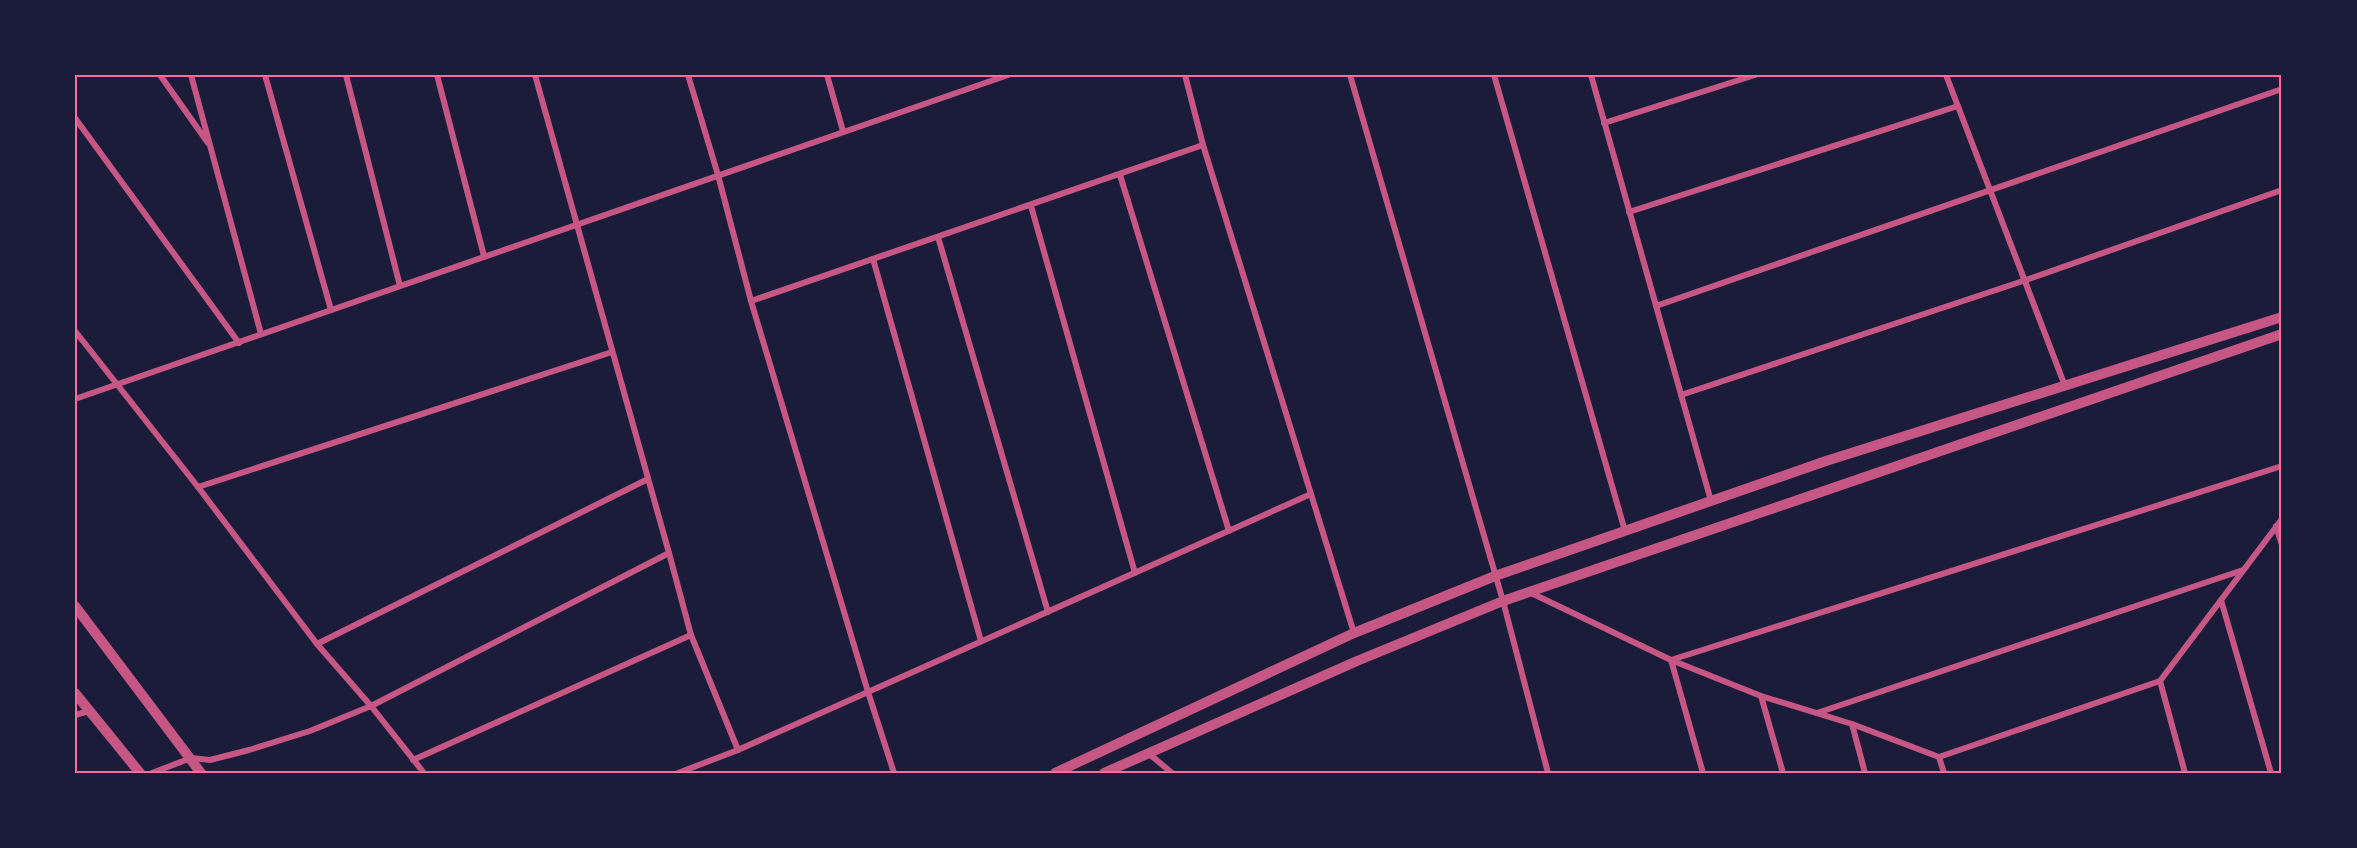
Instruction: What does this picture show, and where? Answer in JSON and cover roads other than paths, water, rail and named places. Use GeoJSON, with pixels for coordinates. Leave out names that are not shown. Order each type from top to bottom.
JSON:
{"type":"FeatureCollection","features":[{"type":"Feature","properties":{"kind":"street"},"geometry":{"type":"LineString","coordinates":[[160,75],[210,146]]}},
{"type":"Feature","properties":{"kind":"street"},"geometry":{"type":"LineString","coordinates":[[191,75],[261,334]]}},
{"type":"Feature","properties":{"kind":"street"},"geometry":{"type":"LineString","coordinates":[[265,75],[331,310]]}},
{"type":"Feature","properties":{"kind":"street"},"geometry":{"type":"LineString","coordinates":[[346,75],[400,286]]}},
{"type":"Feature","properties":{"kind":"street"},"geometry":{"type":"LineString","coordinates":[[437,75],[484,256]]}},
{"type":"Feature","properties":{"kind":"street"},"geometry":{"type":"LineString","coordinates":[[534,75],[691,635],[738,750]]}},
{"type":"Feature","properties":{"kind":"street"},"geometry":{"type":"LineString","coordinates":[[688,75],[751,301],[894,773]]}},
{"type":"Feature","properties":{"kind":"street"},"geometry":{"type":"LineString","coordinates":[[827,75],[843,131]]}},
{"type":"Feature","properties":{"kind":"street"},"geometry":{"type":"LineString","coordinates":[[75,399],[1008,75]]}},
{"type":"Feature","properties":{"kind":"street"},"geometry":{"type":"LineString","coordinates":[[1185,75],[1203,145],[1354,633]]}},
{"type":"Feature","properties":{"kind":"street"},"geometry":{"type":"LineString","coordinates":[[1350,75],[1496,576],[1548,773]]}},
{"type":"Feature","properties":{"kind":"street"},"geometry":{"type":"LineString","coordinates":[[1494,75],[1624,531]]}},
{"type":"Feature","properties":{"kind":"street"},"geometry":{"type":"LineString","coordinates":[[1591,75],[1711,501]]}},
{"type":"Feature","properties":{"kind":"street"},"geometry":{"type":"LineString","coordinates":[[1604,123],[1755,75]]}},
{"type":"Feature","properties":{"kind":"street"},"geometry":{"type":"LineString","coordinates":[[1946,75],[2065,386]]}},
{"type":"Feature","properties":{"kind":"street"},"geometry":{"type":"LineString","coordinates":[[1656,306],[2282,89]]}},
{"type":"Feature","properties":{"kind":"street"},"geometry":{"type":"LineString","coordinates":[[1629,212],[1958,106]]}},
{"type":"Feature","properties":{"kind":"street"},"geometry":{"type":"LineString","coordinates":[[75,118],[239,343]]}},
{"type":"Feature","properties":{"kind":"street"},"geometry":{"type":"LineString","coordinates":[[751,301],[1120,176],[1203,145]]}},
{"type":"Feature","properties":{"kind":"street"},"geometry":{"type":"LineString","coordinates":[[1120,176],[1229,531]]}},
{"type":"Feature","properties":{"kind":"street"},"geometry":{"type":"LineString","coordinates":[[1681,395],[2026,280],[2282,190]]}},
{"type":"Feature","properties":{"kind":"street"},"geometry":{"type":"LineString","coordinates":[[1031,206],[1135,573]]}},
{"type":"Feature","properties":{"kind":"street"},"geometry":{"type":"LineString","coordinates":[[938,237],[1048,612]]}},
{"type":"Feature","properties":{"kind":"street"},"geometry":{"type":"LineString","coordinates":[[873,259],[981,640]]}},
{"type":"Feature","properties":{"kind":"street"},"geometry":{"type":"LineString","coordinates":[[1055,773],[1354,633],[1496,576],[1826,461],[2282,317]]}},
{"type":"Feature","properties":{"kind":"street"},"geometry":{"type":"LineString","coordinates":[[75,331],[198,487],[317,644],[371,706],[424,773]]}},
{"type":"Feature","properties":{"kind":"street"},"geometry":{"type":"LineString","coordinates":[[1104,773],[1503,601],[2282,334]]}},
{"type":"Feature","properties":{"kind":"street"},"geometry":{"type":"LineString","coordinates":[[198,487],[612,352]]}},
{"type":"Feature","properties":{"kind":"street"},"geometry":{"type":"LineString","coordinates":[[1671,660],[2282,466]]}},
{"type":"Feature","properties":{"kind":"street"},"geometry":{"type":"LineString","coordinates":[[317,644],[648,479]]}},
{"type":"Feature","properties":{"kind":"street"},"geometry":{"type":"LineString","coordinates":[[678,773],[738,750],[1311,494]]}},
{"type":"Feature","properties":{"kind":"street"},"geometry":{"type":"LineString","coordinates":[[1528,592],[1671,660],[1761,696],[1852,724],[1939,757],[2160,681],[2282,519]]}},
{"type":"Feature","properties":{"kind":"street"},"geometry":{"type":"LineString","coordinates":[[2276,525],[2282,546]]}},
{"type":"Feature","properties":{"kind":"street"},"geometry":{"type":"LineString","coordinates":[[152,773],[191,758],[220,758],[249,750],[310,731],[371,706],[669,553]]}},
{"type":"Feature","properties":{"kind":"street"},"geometry":{"type":"LineString","coordinates":[[1817,713],[2243,569]]}},
{"type":"Feature","properties":{"kind":"street"},"geometry":{"type":"LineString","coordinates":[[2221,600],[2271,773]]}},
{"type":"Feature","properties":{"kind":"street"},"geometry":{"type":"LineString","coordinates":[[75,606],[201,773]]}},
{"type":"Feature","properties":{"kind":"street"},"geometry":{"type":"LineString","coordinates":[[413,760],[691,635]]}},
{"type":"Feature","properties":{"kind":"street"},"geometry":{"type":"LineString","coordinates":[[1671,660],[1703,773]]}},
{"type":"Feature","properties":{"kind":"street"},"geometry":{"type":"LineString","coordinates":[[2160,681],[2185,773]]}},
{"type":"Feature","properties":{"kind":"street"},"geometry":{"type":"LineString","coordinates":[[75,693],[140,773]]}},
{"type":"Feature","properties":{"kind":"street"},"geometry":{"type":"LineString","coordinates":[[1761,696],[1783,773]]}},
{"type":"Feature","properties":{"kind":"street"},"geometry":{"type":"LineString","coordinates":[[75,715],[89,711]]}},
{"type":"Feature","properties":{"kind":"street"},"geometry":{"type":"LineString","coordinates":[[1852,724],[1865,773]]}},
{"type":"Feature","properties":{"kind":"street"},"geometry":{"type":"LineString","coordinates":[[1148,753],[1172,773]]}},
{"type":"Feature","properties":{"kind":"street"},"geometry":{"type":"LineString","coordinates":[[1939,757],[1944,773]]}}]}
